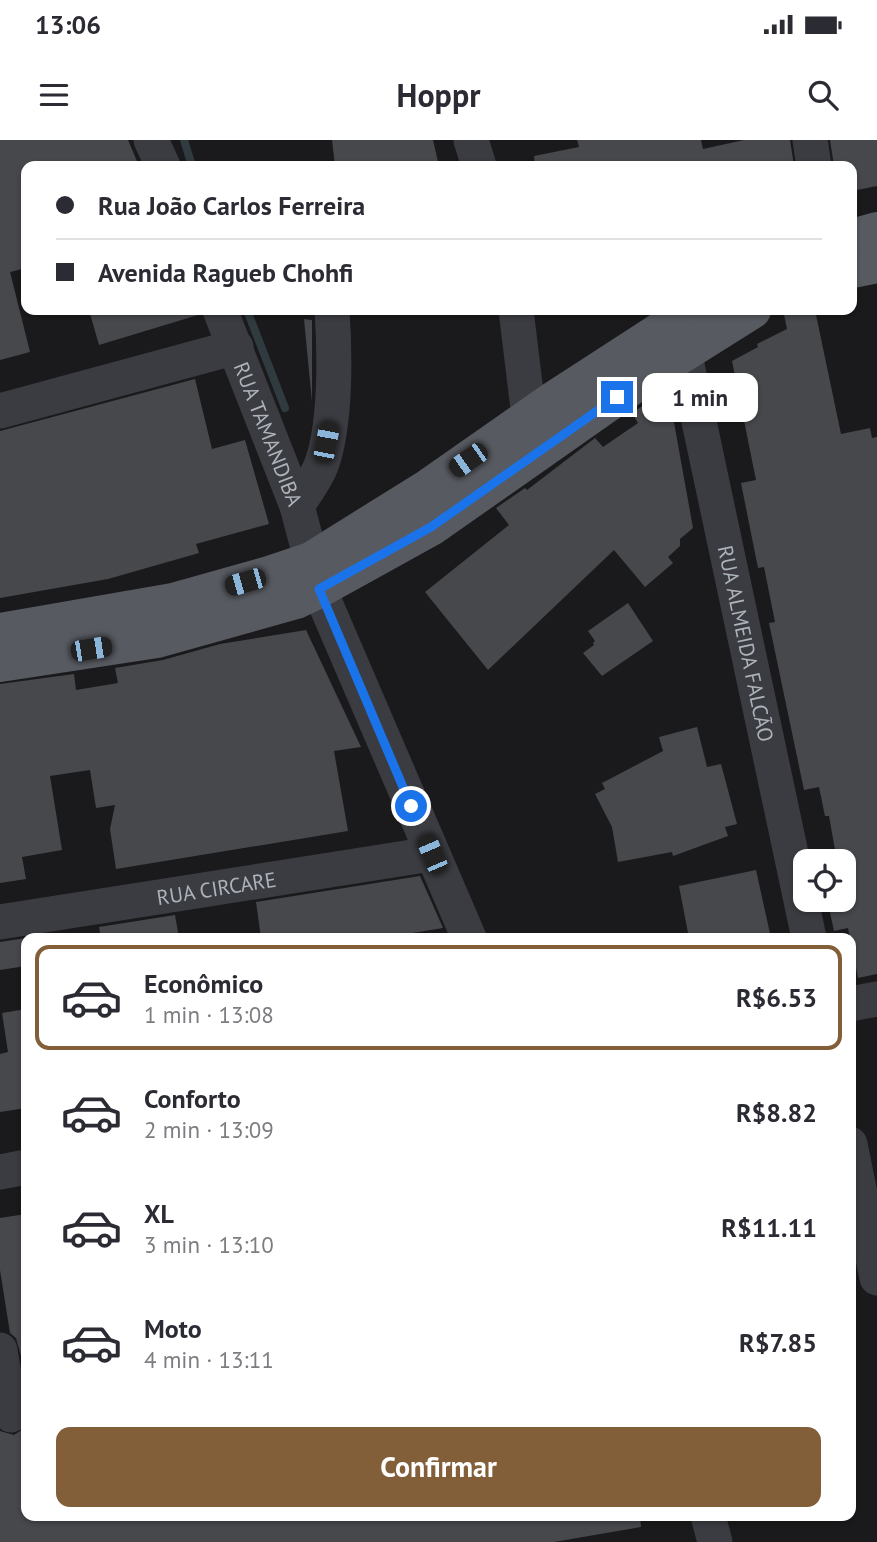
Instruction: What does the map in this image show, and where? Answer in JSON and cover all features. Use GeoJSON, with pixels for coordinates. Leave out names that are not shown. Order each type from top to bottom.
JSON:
{"type":"FeatureCollection","features":[{"type":"Feature","properties":{"kind":"main road"},"geometry":{"type":"LineString","coordinates":[[857,237],[877,231]]}},
{"type":"Feature","properties":{"kind":"main road"},"geometry":{"type":"LineString","coordinates":[[857,268],[877,264]]}},
{"type":"Feature","properties":{"kind":"main road"},"geometry":{"type":"LineString","coordinates":[[0,663],[156,639],[296,600],[315,575],[428,488],[529,417],[685,315]]}},
{"type":"Feature","properties":{"kind":"main road"},"geometry":{"type":"LineString","coordinates":[[0,632],[173,602],[269,575],[315,575],[431,527],[684,351],[744,315]]}},
{"type":"Feature","properties":{"kind":"street"},"geometry":{"type":"LineString","coordinates":[[151,140],[161,161]]}},
{"type":"Feature","properties":{"kind":"street"},"geometry":{"type":"LineString","coordinates":[[471,140],[477,161]]}},
{"type":"Feature","properties":{"kind":"street"},"geometry":{"type":"LineString","coordinates":[[810,140],[813,161]]}},
{"type":"Feature","properties":{"kind":"street","name":"RUA TAMANDIBA"},"geometry":{"type":"LineString","coordinates":[[222,315],[297,506],[315,575],[467,933]]}},
{"type":"Feature","properties":{"kind":"street"},"geometry":{"type":"LineString","coordinates":[[297,506],[322,464],[330,420],[334,366],[332,315]]}},
{"type":"Feature","properties":{"kind":"street"},"geometry":{"type":"LineString","coordinates":[[517,315],[529,417]]}},
{"type":"Feature","properties":{"kind":"street"},"geometry":{"type":"LineString","coordinates":[[0,411],[236,347]]}},
{"type":"Feature","properties":{"kind":"street","name":"RUA ALMEIDA FALCÃO"},"geometry":{"type":"LineString","coordinates":[[684,351],[808,933]]}},
{"type":"Feature","properties":{"kind":"street","name":"RUA CIRCARE"},"geometry":{"type":"LineString","coordinates":[[0,922],[432,854]]}},
{"type":"Feature","properties":{"kind":"street"},"geometry":{"type":"LineString","coordinates":[[856,1003],[877,999]]}},
{"type":"Feature","properties":{"kind":"street"},"geometry":{"type":"LineString","coordinates":[[0,1172],[21,1168]]}},
{"type":"Feature","properties":{"kind":"street"},"geometry":{"type":"LineString","coordinates":[[856,1174],[877,1278]]}},
{"type":"Feature","properties":{"kind":"street"},"geometry":{"type":"LineString","coordinates":[[0,1350],[12,1415]]}},
{"type":"Feature","properties":{"kind":"street"},"geometry":{"type":"LineString","coordinates":[[709,1521],[715,1542]]}},
{"type":"Feature","properties":{"kind":"building"},"geometry":{"type":"Polygon","coordinates":[[[0,140],[128,140],[137,161],[21,161],[21,269],[10,272],[30,352],[0,360],[0,140]]]}},
{"type":"Feature","properties":{"kind":"building"},"geometry":{"type":"Polygon","coordinates":[[[332,140],[433,140],[438,161],[334,161],[332,140]]]}},
{"type":"Feature","properties":{"kind":"building"},"geometry":{"type":"Polygon","coordinates":[[[577,140],[701,140],[703,149],[744,140],[790,140],[793,161],[534,161],[534,156],[579,147],[577,140]]]}},
{"type":"Feature","properties":{"kind":"building"},"geometry":{"type":"Polygon","coordinates":[[[830,140],[877,140],[877,186],[857,190],[857,161],[833,161],[830,140]]]}},
{"type":"Feature","properties":{"kind":"building"},"geometry":{"type":"Polygon","coordinates":[[[90,315],[198,315],[99,345],[90,315]]]}},
{"type":"Feature","properties":{"kind":"building"},"geometry":{"type":"Polygon","coordinates":[[[784,315],[816,315],[841,434],[870,428],[872,438],[877,437],[877,974],[858,978],[856,933],[849,933],[848,928],[834,931],[830,912],[856,912],[856,849],[835,849],[829,816],[825,816],[819,787],[804,790],[769,623],[775,622],[764,567],[758,568],[741,483],[756,480],[732,361],[758,347],[757,344],[787,329],[784,315]]]}},
{"type":"Feature","properties":{"kind":"building"},"geometry":{"type":"Polygon","coordinates":[[[304,319],[312,320],[312,402],[304,319]]]}},
{"type":"Feature","properties":{"kind":"building"},"geometry":{"type":"Polygon","coordinates":[[[195,379],[212,449],[245,440],[269,524],[196,544],[199,553],[108,579],[0,598],[0,431],[195,379]]]}},
{"type":"Feature","properties":{"kind":"building"},"geometry":{"type":"Polygon","coordinates":[[[668,389],[693,528],[680,539],[680,546],[668,557],[673,563],[645,587],[614,550],[488,670],[425,592],[509,525],[496,508],[525,488],[527,490],[595,438],[603,447],[638,423],[632,413],[668,389]]]}},
{"type":"Feature","properties":{"kind":"building"},"geometry":{"type":"Polygon","coordinates":[[[628,603],[653,641],[602,676],[583,653],[594,645],[595,641],[588,631],[628,603]]]}},
{"type":"Feature","properties":{"kind":"building"},"geometry":{"type":"Polygon","coordinates":[[[306,630],[361,747],[334,751],[348,831],[116,869],[110,829],[115,805],[96,808],[90,770],[50,776],[62,850],[22,857],[26,879],[0,883],[0,684],[74,674],[76,690],[118,683],[115,668],[163,660],[220,644],[306,630]]]}},
{"type":"Feature","properties":{"kind":"building"},"geometry":{"type":"Polygon","coordinates":[[[697,727],[707,767],[721,764],[737,824],[725,827],[728,836],[673,856],[672,852],[618,862],[612,827],[595,794],[605,789],[602,783],[663,751],[659,737],[697,727]]]}},
{"type":"Feature","properties":{"kind":"building"},"geometry":{"type":"Polygon","coordinates":[[[756,870],[770,933],[688,933],[679,886],[756,870]]]}},
{"type":"Feature","properties":{"kind":"building"},"geometry":{"type":"Polygon","coordinates":[[[420,876],[443,928],[412,933],[260,933],[256,902],[420,876]]]}},
{"type":"Feature","properties":{"kind":"building"},"geometry":{"type":"Polygon","coordinates":[[[175,915],[178,933],[100,933],[99,927],[175,915]]]}},
{"type":"Feature","properties":{"kind":"building"},"geometry":{"type":"Polygon","coordinates":[[[21,939],[21,967],[0,970],[0,942],[21,939]]]}},
{"type":"Feature","properties":{"kind":"building"},"geometry":{"type":"Polygon","coordinates":[[[21,1010],[21,1109],[0,1112],[0,1054],[8,1052],[2,1013],[21,1010]]]}},
{"type":"Feature","properties":{"kind":"building"},"geometry":{"type":"Polygon","coordinates":[[[21,1215],[21,1356],[16,1338],[10,1333],[0,1270],[0,1218],[21,1215]]]}},
{"type":"Feature","properties":{"kind":"building"},"geometry":{"type":"Polygon","coordinates":[[[21,1430],[21,1521],[640,1521],[641,1527],[554,1542],[0,1542],[0,1431],[14,1435],[21,1430]]]}},
{"type":"Feature","properties":{"kind":"waterway"},"geometry":{"type":"LineString","coordinates":[[184,140],[190,161]]}},
{"type":"Feature","properties":{"kind":"waterway"},"geometry":{"type":"LineString","coordinates":[[249,315],[285,408]]}},
{"type":"Feature","properties":{"kind":"route"},"geometry":{"type":"LineString","coordinates":[[411,806],[319,589],[431,527],[617,397]]}}]}
